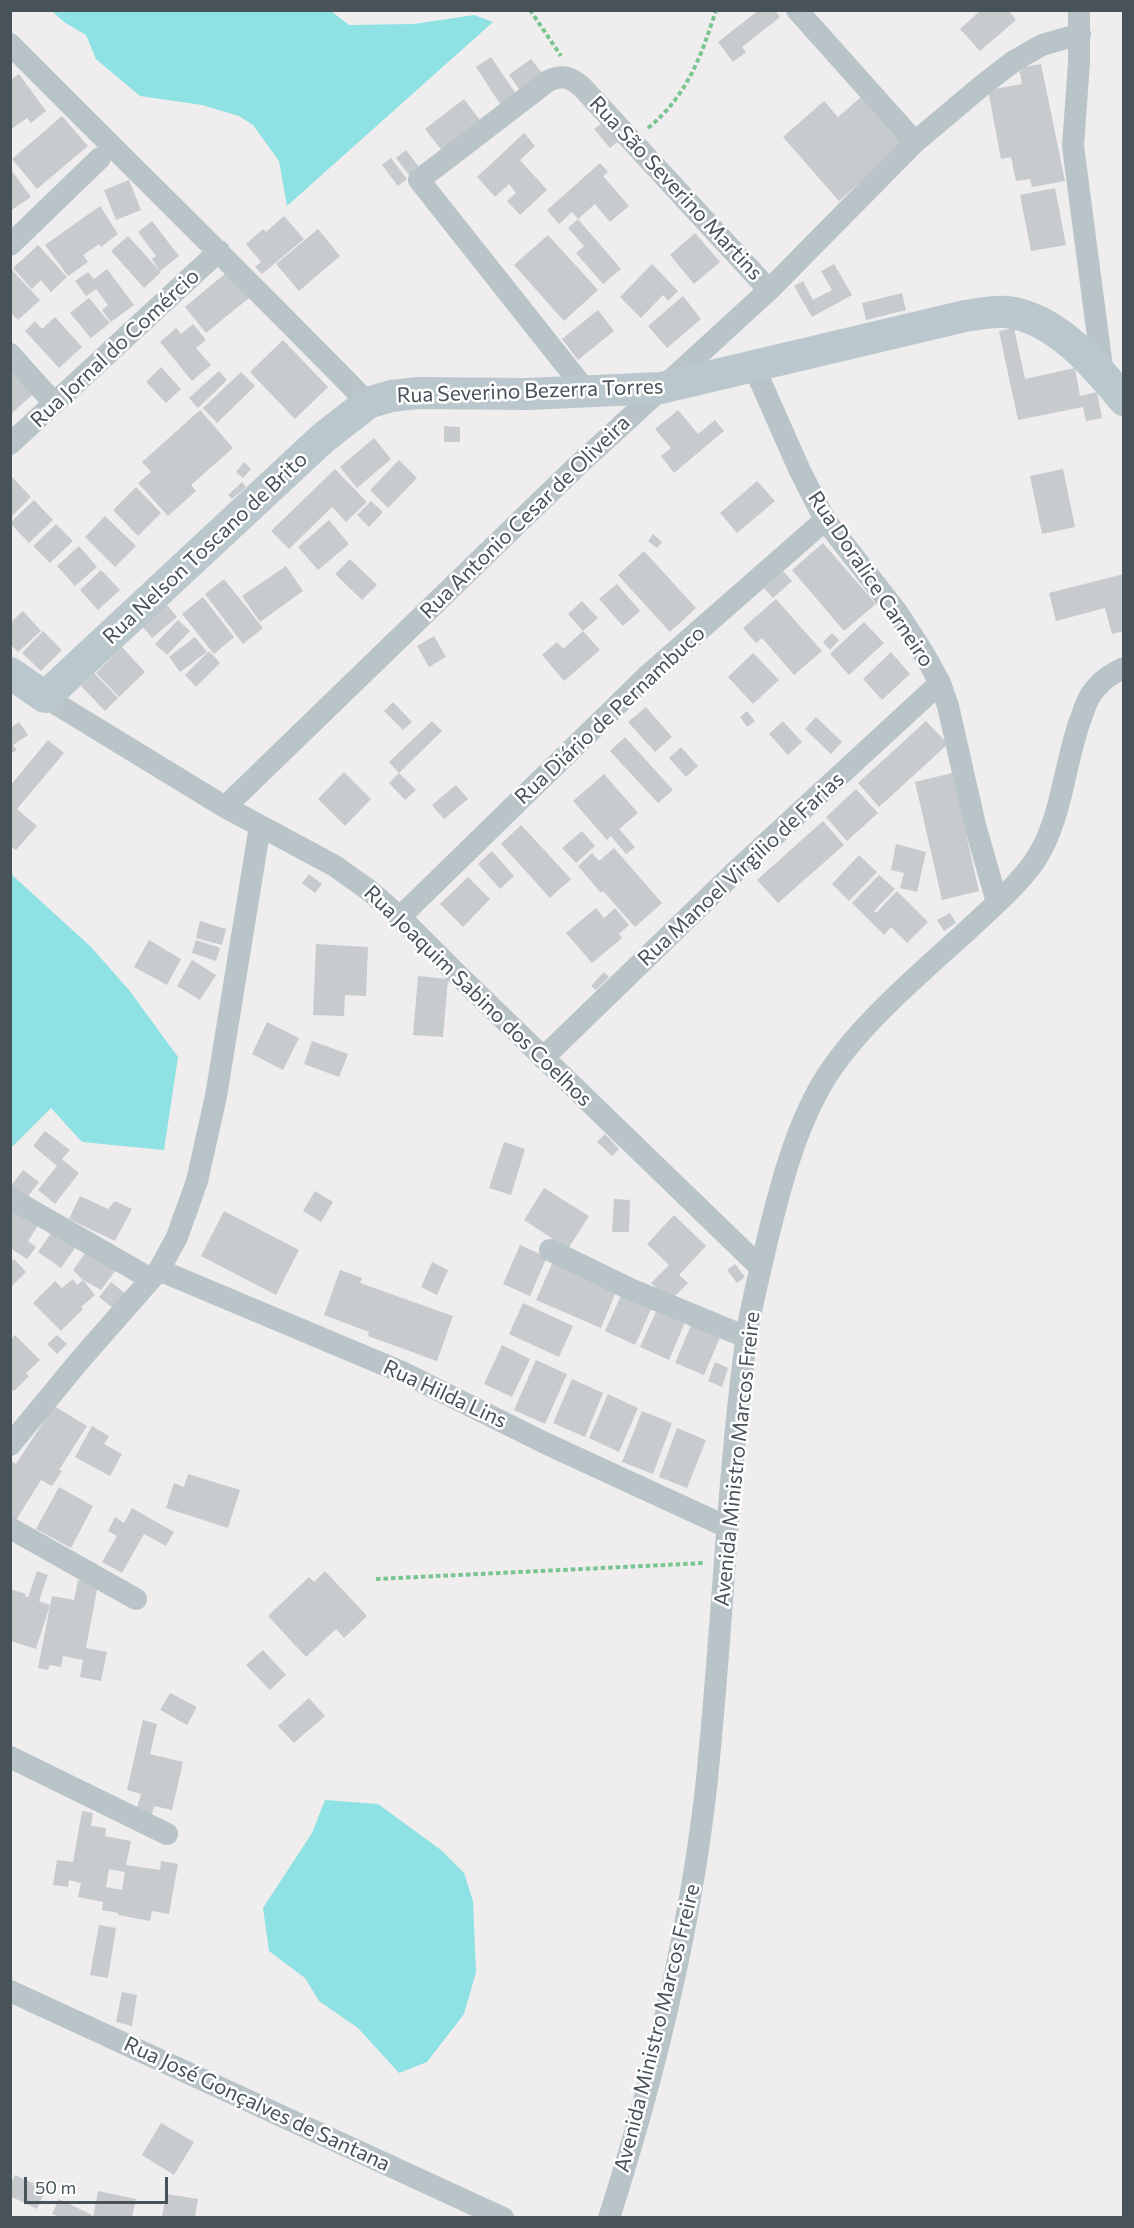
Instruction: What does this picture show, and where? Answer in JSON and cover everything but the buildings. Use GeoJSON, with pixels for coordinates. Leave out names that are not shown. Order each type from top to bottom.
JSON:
{"type":"FeatureCollection","features":[{"type":"Feature","properties":{"kind":"main road","name":"Rua Severino Bezerra Torres"},"geometry":{"type":"LineString","coordinates":[[368,403],[391,396],[418,393],[530,394],[661,388],[990,312],[1008,312],[1039,322],[1049,328],[1061,336],[1103,375],[1124,400]]}},
{"type":"Feature","properties":{"kind":"main road","name":"Rua Nelson Toscano de Brito"},"geometry":{"type":"LineString","coordinates":[[45,697],[323,438],[368,403]]}},
{"type":"Feature","properties":{"kind":"main road","name":"Rua Joaquim Sabino dos Coelhos"},"geometry":{"type":"LineString","coordinates":[[12,676],[45,697]]}},
{"type":"Feature","properties":{"kind":"street"},"geometry":{"type":"LineString","coordinates":[[797,10],[915,142]]}},
{"type":"Feature","properties":{"kind":"street"},"geometry":{"type":"LineString","coordinates":[[1079,10],[1080,34],[1073,146],[1103,375]]}},
{"type":"Feature","properties":{"kind":"street","name":"Rua Antonio Cesar de Oliveira"},"geometry":{"type":"LineString","coordinates":[[225,807],[534,507],[770,290],[915,142],[1014,61],[1042,45],[1080,34]]}},
{"type":"Feature","properties":{"kind":"street","name":"Rua Severino Bezerra Torres"},"geometry":{"type":"LineString","coordinates":[[10,44],[113,149],[219,251],[368,403]]}},
{"type":"Feature","properties":{"kind":"street","name":"Rua São Severino Martins"},"geometry":{"type":"LineString","coordinates":[[587,392],[419,180],[548,81],[565,76],[582,87],[770,290]]}},
{"type":"Feature","properties":{"kind":"street"},"geometry":{"type":"LineString","coordinates":[[10,245],[100,158]]}},
{"type":"Feature","properties":{"kind":"street","name":"Rua Jornal do Comércio"},"geometry":{"type":"LineString","coordinates":[[10,444],[219,251]]}},
{"type":"Feature","properties":{"kind":"street"},"geometry":{"type":"LineString","coordinates":[[10,354],[54,403]]}},
{"type":"Feature","properties":{"kind":"street","name":"Rua Doralice Carneiro"},"geometry":{"type":"LineString","coordinates":[[754,367],[796,462],[825,520],[897,612],[940,683],[948,706],[975,825],[997,902]]}},
{"type":"Feature","properties":{"kind":"street","name":"Rua Diário de Pernambuco"},"geometry":{"type":"LineString","coordinates":[[400,917],[647,676],[825,520]]}},
{"type":"Feature","properties":{"kind":"street","name":"Avenida Ministro Marcos Freire"},"geometry":{"type":"LineString","coordinates":[[609,2217],[656,2051],[679,1956],[694,1875],[705,1793],[727,1527],[746,1337],[775,1208],[797,1138],[823,1082],[845,1052],[884,1009],[1015,886],[1039,856],[1058,803],[1074,735],[1086,702],[1103,680],[1124,668]]}},
{"type":"Feature","properties":{"kind":"street","name":"Rua Manoel Virgilio de Farias"},"geometry":{"type":"LineString","coordinates":[[543,1058],[738,869],[940,683]]}},
{"type":"Feature","properties":{"kind":"street","name":"Rua Joaquim Sabino dos Coelhos"},"geometry":{"type":"LineString","coordinates":[[45,697],[225,807],[343,872],[400,917],[761,1268]]}},
{"type":"Feature","properties":{"kind":"street"},"geometry":{"type":"LineString","coordinates":[[10,1445],[155,1274],[177,1237],[188,1211],[216,1096],[260,826]]}},
{"type":"Feature","properties":{"kind":"street","name":"Rua Hilda Lins"},"geometry":{"type":"LineString","coordinates":[[10,1198],[155,1274],[404,1373],[548,1444],[727,1527]]}},
{"type":"Feature","properties":{"kind":"street"},"geometry":{"type":"LineString","coordinates":[[550,1250],[630,1289],[746,1337]]}},
{"type":"Feature","properties":{"kind":"street"},"geometry":{"type":"LineString","coordinates":[[10,1528],[136,1599]]}},
{"type":"Feature","properties":{"kind":"street"},"geometry":{"type":"LineString","coordinates":[[10,1757],[167,1834]]}},
{"type":"Feature","properties":{"kind":"street","name":"Rua José Gonçalves de Santana"},"geometry":{"type":"LineString","coordinates":[[10,1991],[502,2217]]}},
{"type":"Feature","properties":{"kind":"path","name":"Rua São Severino Martins"},"geometry":{"type":"LineString","coordinates":[[530,10],[582,87]]}},
{"type":"Feature","properties":{"kind":"path"},"geometry":{"type":"LineString","coordinates":[[633,141],[662,116],[688,84],[705,45],[716,10]]}},
{"type":"Feature","properties":{"kind":"path"},"geometry":{"type":"LineString","coordinates":[[376,1579],[724,1562]]}},
{"type":"Feature","properties":{"kind":"water"},"geometry":{"type":"Polygon","coordinates":[[[52,11],[331,11],[349,25],[414,24],[474,15],[493,22],[287,206],[279,161],[253,125],[239,116],[202,105],[140,96],[96,59],[86,35],[64,22],[52,11]]]}},
{"type":"Feature","properties":{"kind":"water"},"geometry":{"type":"Polygon","coordinates":[[[11,874],[91,947],[129,990],[178,1057],[164,1150],[82,1142],[51,1108],[11,1148],[11,874]]]}},
{"type":"Feature","properties":{"kind":"water"},"geometry":{"type":"Polygon","coordinates":[[[325,1800],[378,1804],[441,1850],[464,1873],[473,1901],[476,1972],[464,2014],[427,2062],[399,2073],[358,2028],[319,2001],[305,1978],[269,1951],[263,1908],[312,1833],[325,1800]]]}}]}
